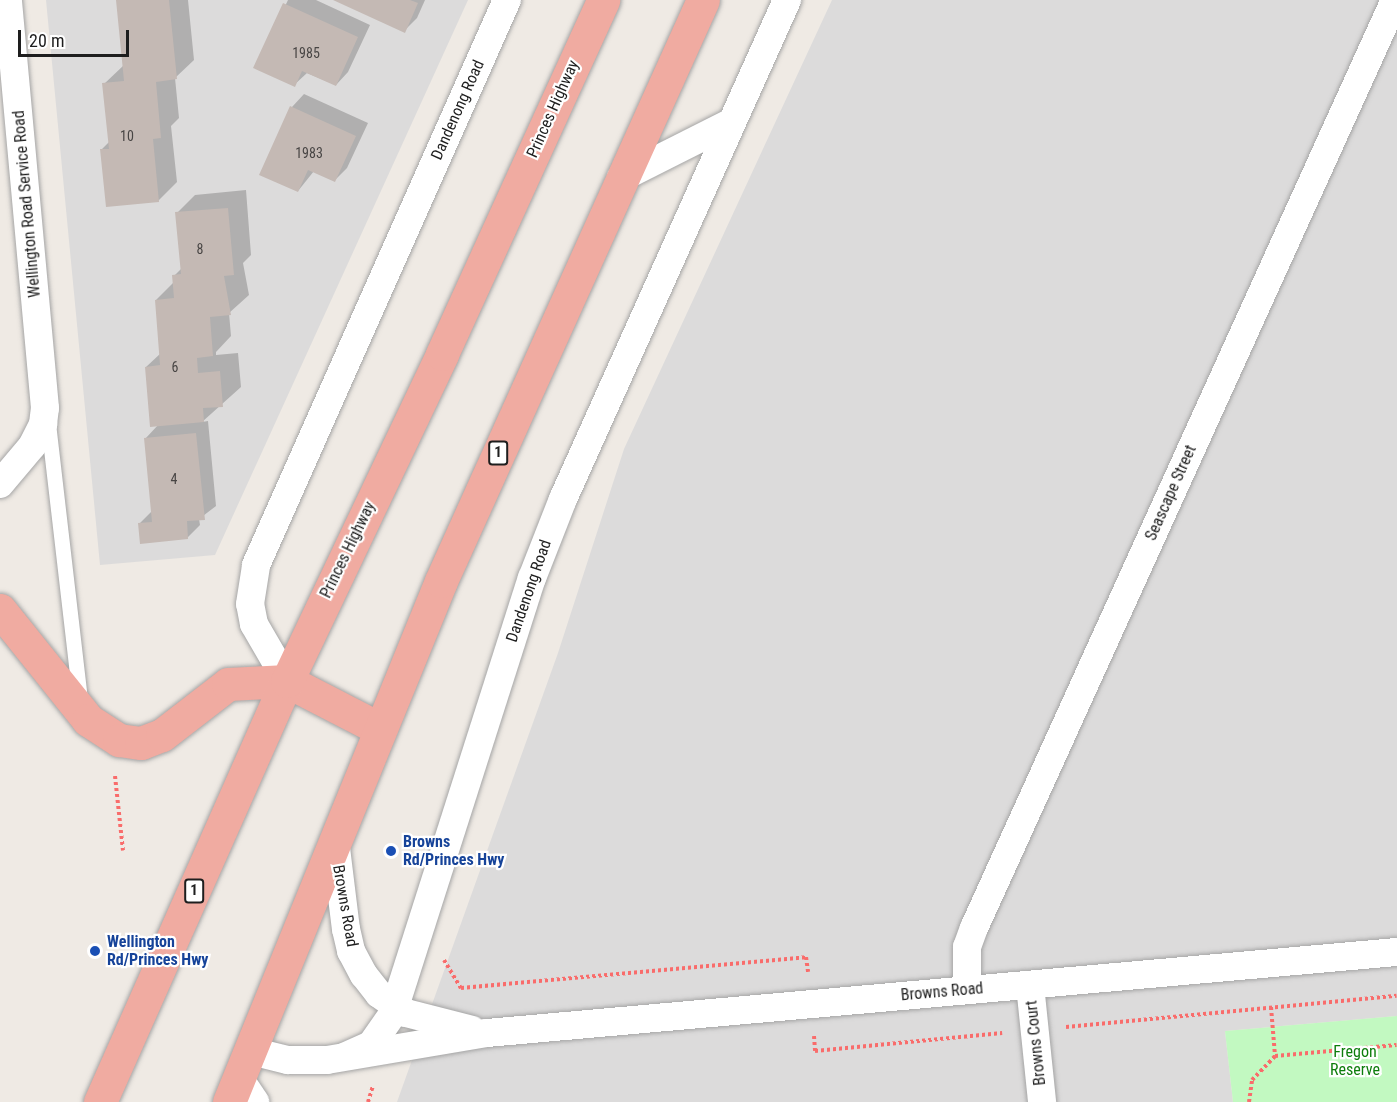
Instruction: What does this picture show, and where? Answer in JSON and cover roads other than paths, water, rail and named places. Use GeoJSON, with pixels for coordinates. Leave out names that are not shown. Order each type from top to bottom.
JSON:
{"type":"FeatureCollection","features":[{"type":"Feature","properties":{"kind":"highway","name":"Princes Highway"},"geometry":{"type":"LineString","coordinates":[[100,1102],[287,681],[442,354],[603,0]]}},
{"type":"Feature","properties":{"kind":"highway","name":"1"},"geometry":{"type":"LineString","coordinates":[[243,1083],[284,965],[378,728],[702,0]]}},
{"type":"Feature","properties":{"kind":"highway"},"geometry":{"type":"LineString","coordinates":[[0,610],[81,712],[111,737],[141,742],[169,732],[228,684],[287,681],[378,728]]}},
{"type":"Feature","properties":{"kind":"street","name":"Wellington Road Service Road"},"geometry":{"type":"LineString","coordinates":[[0,483],[32,446],[45,408],[8,0]]}},
{"type":"Feature","properties":{"kind":"street","name":"Dandenong Road"},"geometry":{"type":"LineString","coordinates":[[287,681],[254,624],[250,604],[256,565],[507,0]]}},
{"type":"Feature","properties":{"kind":"street","name":"Dandenong Road"},"geometry":{"type":"LineString","coordinates":[[346,1056],[371,1045],[394,1007],[532,578],[563,499],[787,0]]}},
{"type":"Feature","properties":{"kind":"street","name":"Seascape Street"},"geometry":{"type":"LineString","coordinates":[[967,990],[968,947],[974,928],[1395,0]]}},
{"type":"Feature","properties":{"kind":"street"},"geometry":{"type":"LineString","coordinates":[[621,178],[730,123]]}},
{"type":"Feature","properties":{"kind":"street","name":"Browns Road"},"geometry":{"type":"LineString","coordinates":[[335,837],[351,951],[369,982],[394,1007],[415,1017],[487,1033]]}},
{"type":"Feature","properties":{"kind":"street","name":"Browns Road"},"geometry":{"type":"LineString","coordinates":[[243,1083],[288,1060],[346,1056],[487,1033],[1397,952]]}},
{"type":"Feature","properties":{"kind":"street","name":"Browns Court"},"geometry":{"type":"LineString","coordinates":[[1030,985],[1042,1102]]}},
{"type":"Feature","properties":{"kind":"lane","name":"Wellington Road Service Road"},"geometry":{"type":"LineString","coordinates":[[45,408],[81,712]]}},
{"type":"Feature","properties":{"kind":"place","name":"Browns Rd/Princes Hwy"},"geometry":{"type":"Point","coordinates":[391,851]}},
{"type":"Feature","properties":{"kind":"place","name":"Wellington Rd/Princes Hwy"},"geometry":{"type":"Point","coordinates":[95,951]}},
{"type":"Feature","properties":{"kind":"park label","name":"Fregon Reserve"},"geometry":{"type":"Point","coordinates":[1355,1061]}}]}
